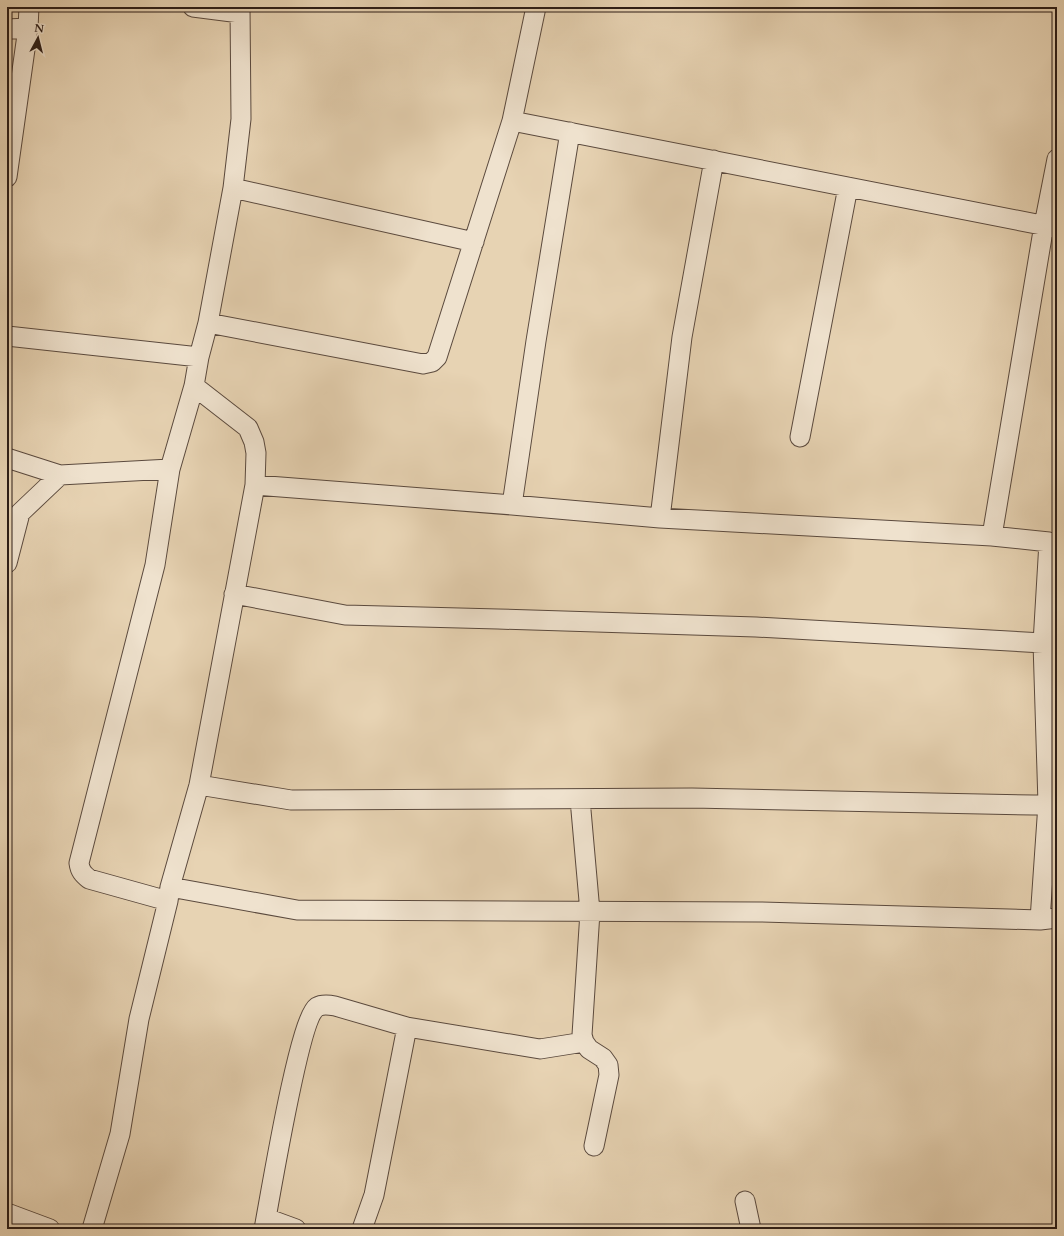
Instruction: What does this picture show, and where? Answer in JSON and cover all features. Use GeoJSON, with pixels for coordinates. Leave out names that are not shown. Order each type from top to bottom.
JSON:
{"type":"FeatureCollection","features":[{"type":"Feature","properties":{"kind":"street"},"geometry":{"type":"LineString","coordinates":[[7,177],[30,7]]}},
{"type":"Feature","properties":{"kind":"street"},"geometry":{"type":"LineString","coordinates":[[193,7],[240,10],[241,119],[232,188],[208,323],[199,357],[194,386],[170,469],[155,565],[79,862],[80,869],[84,875],[89,879],[169,894],[297,910],[760,912],[1048,919],[1052,804],[1043,643],[1049,542],[992,536],[660,518],[255,485]]}},
{"type":"Feature","properties":{"kind":"street"},"geometry":{"type":"LineString","coordinates":[[208,323],[423,364],[432,362],[437,357],[512,121],[536,7]]}},
{"type":"Feature","properties":{"kind":"street"},"geometry":{"type":"LineString","coordinates":[[7,29],[28,28]]}},
{"type":"Feature","properties":{"kind":"street"},"geometry":{"type":"LineString","coordinates":[[512,121],[1051,226]]}},
{"type":"Feature","properties":{"kind":"street"},"geometry":{"type":"LineString","coordinates":[[512,505],[537,333],[570,132]]}},
{"type":"Feature","properties":{"kind":"street"},"geometry":{"type":"LineString","coordinates":[[992,536],[1051,226],[1057,159]]}},
{"type":"Feature","properties":{"kind":"street"},"geometry":{"type":"LineString","coordinates":[[660,518],[682,338],[714,160]]}},
{"type":"Feature","properties":{"kind":"street"},"geometry":{"type":"LineString","coordinates":[[800,437],[848,187]]}},
{"type":"Feature","properties":{"kind":"street"},"geometry":{"type":"LineString","coordinates":[[232,188],[474,242]]}},
{"type":"Feature","properties":{"kind":"street"},"geometry":{"type":"LineString","coordinates":[[7,336],[199,357]]}},
{"type":"Feature","properties":{"kind":"street"},"geometry":{"type":"LineString","coordinates":[[92,1229],[120,1134],[138,1019],[169,894],[199,785],[255,485],[256,453],[254,442],[248,428],[194,386]]}},
{"type":"Feature","properties":{"kind":"street"},"geometry":{"type":"LineString","coordinates":[[7,458],[60,475],[170,469]]}},
{"type":"Feature","properties":{"kind":"street"},"geometry":{"type":"LineString","coordinates":[[7,563],[20,513],[60,475]]}},
{"type":"Feature","properties":{"kind":"street"},"geometry":{"type":"LineString","coordinates":[[234,594],[345,616],[756,627],[1043,643]]}},
{"type":"Feature","properties":{"kind":"street"},"geometry":{"type":"LineString","coordinates":[[199,785],[291,800],[692,798],[1025,805],[1052,804]]}},
{"type":"Feature","properties":{"kind":"street"},"geometry":{"type":"LineString","coordinates":[[580,799],[590,912],[582,1035],[584,1042],[589,1049],[603,1058],[608,1066],[609,1075],[594,1146]]}},
{"type":"Feature","properties":{"kind":"street"},"geometry":{"type":"LineString","coordinates":[[296,1229],[265,1224],[285,1111],[308,1022],[318,1007],[326,1005],[335,1006],[407,1027],[540,1049],[584,1042]]}},
{"type":"Feature","properties":{"kind":"street"},"geometry":{"type":"LineString","coordinates":[[362,1229],[374,1195],[407,1027]]}},
{"type":"Feature","properties":{"kind":"street"},"geometry":{"type":"LineString","coordinates":[[745,1201],[752,1229]]}},
{"type":"Feature","properties":{"kind":"street"},"geometry":{"type":"LineString","coordinates":[[7,1213],[50,1229]]}}]}
